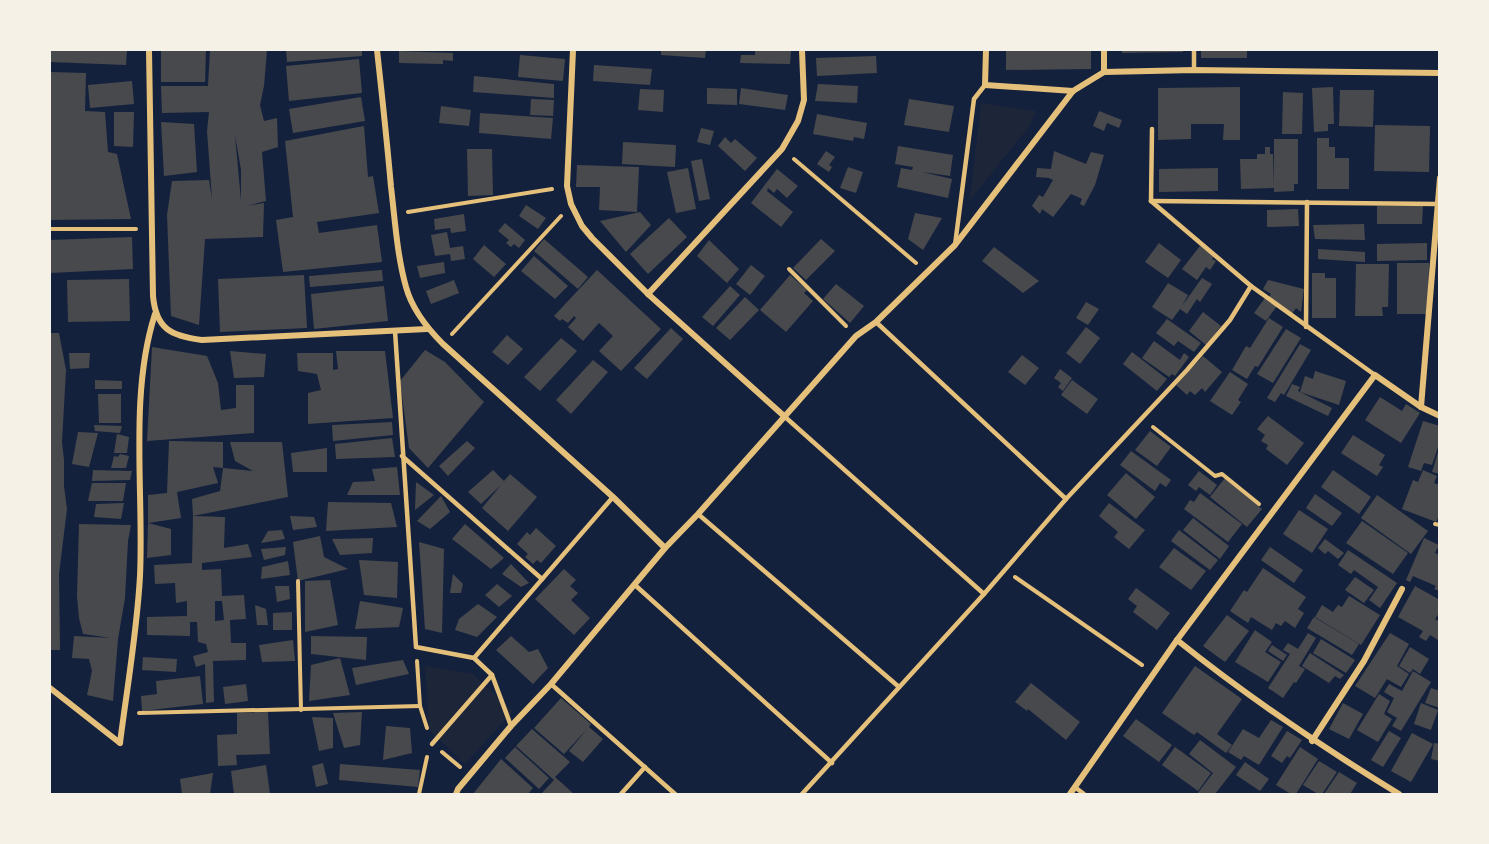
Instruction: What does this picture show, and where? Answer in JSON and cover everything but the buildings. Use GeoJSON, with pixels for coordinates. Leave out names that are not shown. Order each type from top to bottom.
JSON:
{"type":"FeatureCollection","features":[{"type":"Feature","properties":{"kind":"street"},"geometry":{"type":"LineString","coordinates":[[50,688],[120,743],[140,576],[141,387],[146,347],[155,314],[149,50]]}},
{"type":"Feature","properties":{"kind":"street"},"geometry":{"type":"LineString","coordinates":[[377,50],[394,215],[406,288],[427,329],[665,548]]}},
{"type":"Feature","properties":{"kind":"street"},"geometry":{"type":"LineString","coordinates":[[573,50],[567,186],[571,204],[582,226],[648,294],[784,416]]}},
{"type":"Feature","properties":{"kind":"street"},"geometry":{"type":"LineString","coordinates":[[648,294],[782,149],[798,121],[804,100],[802,50]]}},
{"type":"Feature","properties":{"kind":"street"},"geometry":{"type":"LineString","coordinates":[[986,50],[985,85],[1073,91]]}},
{"type":"Feature","properties":{"kind":"street"},"geometry":{"type":"LineString","coordinates":[[1104,50],[1104,72]]}},
{"type":"Feature","properties":{"kind":"street"},"geometry":{"type":"LineString","coordinates":[[456,795],[458,789],[511,726],[551,684],[665,548],[856,336],[876,322],[955,245],[1073,91],[1104,72],[1194,70],[1440,72]]}},
{"type":"Feature","properties":{"kind":"street"},"geometry":{"type":"LineString","coordinates":[[1421,407],[1440,178]]}},
{"type":"Feature","properties":{"kind":"street"},"geometry":{"type":"LineString","coordinates":[[155,314],[166,328],[181,337],[202,340],[427,329]]}},
{"type":"Feature","properties":{"kind":"street"},"geometry":{"type":"LineString","coordinates":[[1070,795],[1177,640],[1375,375],[1421,407],[1440,416]]}},
{"type":"Feature","properties":{"kind":"street"},"geometry":{"type":"LineString","coordinates":[[1312,741],[1364,662],[1402,589]]}},
{"type":"Feature","properties":{"kind":"street"},"geometry":{"type":"LineString","coordinates":[[1177,640],[1229,682],[1312,741],[1398,795]]}},
{"type":"Feature","properties":{"kind":"lane"},"geometry":{"type":"LineString","coordinates":[[1194,50],[1194,70]]}},
{"type":"Feature","properties":{"kind":"lane"},"geometry":{"type":"LineString","coordinates":[[955,245],[974,99],[985,85]]}},
{"type":"Feature","properties":{"kind":"lane"},"geometry":{"type":"LineString","coordinates":[[1151,201],[1152,129]]}},
{"type":"Feature","properties":{"kind":"lane"},"geometry":{"type":"LineString","coordinates":[[1151,201],[1437,204]]}},
{"type":"Feature","properties":{"kind":"lane"},"geometry":{"type":"LineString","coordinates":[[1151,201],[1251,286],[1375,375]]}},
{"type":"Feature","properties":{"kind":"lane"},"geometry":{"type":"LineString","coordinates":[[1306,327],[1307,202]]}},
{"type":"Feature","properties":{"kind":"lane"},"geometry":{"type":"LineString","coordinates":[[802,795],[984,594],[1066,499],[1143,419],[1230,320],[1251,286]]}},
{"type":"Feature","properties":{"kind":"lane"},"geometry":{"type":"LineString","coordinates":[[876,322],[1066,499]]}},
{"type":"Feature","properties":{"kind":"lane"},"geometry":{"type":"LineString","coordinates":[[395,331],[416,647],[474,658],[492,675],[511,726]]}},
{"type":"Feature","properties":{"kind":"lane"},"geometry":{"type":"LineString","coordinates":[[784,416],[984,594]]}},
{"type":"Feature","properties":{"kind":"lane"},"geometry":{"type":"LineString","coordinates":[[402,456],[542,579]]}},
{"type":"Feature","properties":{"kind":"lane"},"geometry":{"type":"LineString","coordinates":[[474,658],[613,498]]}},
{"type":"Feature","properties":{"kind":"lane"},"geometry":{"type":"LineString","coordinates":[[698,514],[899,687]]}},
{"type":"Feature","properties":{"kind":"lane"},"geometry":{"type":"LineString","coordinates":[[635,585],[832,763]]}},
{"type":"Feature","properties":{"kind":"lane"},"geometry":{"type":"LineString","coordinates":[[432,744],[492,675]]}},
{"type":"Feature","properties":{"kind":"lane"},"geometry":{"type":"LineString","coordinates":[[551,684],[675,795]]}},
{"type":"Feature","properties":{"kind":"lane"},"geometry":{"type":"LineString","coordinates":[[621,795],[645,767]]}},
{"type":"Feature","properties":{"kind":"lane"},"geometry":{"type":"LineString","coordinates":[[1076,789],[1084,795]]}},
{"type":"Feature","properties":{"kind":"path"},"geometry":{"type":"LineString","coordinates":[[782,149],[926,271]]}},
{"type":"Feature","properties":{"kind":"path"},"geometry":{"type":"LineString","coordinates":[[394,215],[567,186]]}},
{"type":"Feature","properties":{"kind":"path"},"geometry":{"type":"LineString","coordinates":[[443,344],[571,204]]}},
{"type":"Feature","properties":{"kind":"path"},"geometry":{"type":"LineString","coordinates":[[50,229],[152,229]]}},
{"type":"Feature","properties":{"kind":"path"},"geometry":{"type":"LineString","coordinates":[[789,269],[856,336]]}},
{"type":"Feature","properties":{"kind":"path"},"geometry":{"type":"LineString","coordinates":[[1143,419],[1215,476],[1222,474],[1271,513]]}},
{"type":"Feature","properties":{"kind":"path"},"geometry":{"type":"LineString","coordinates":[[1004,570],[1154,674]]}},
{"type":"Feature","properties":{"kind":"path"},"geometry":{"type":"LineString","coordinates":[[298,581],[301,710]]}},
{"type":"Feature","properties":{"kind":"path"},"geometry":{"type":"LineString","coordinates":[[416,647],[420,706],[432,744],[471,776]]}},
{"type":"Feature","properties":{"kind":"path"},"geometry":{"type":"LineString","coordinates":[[124,714],[420,706]]}},
{"type":"Feature","properties":{"kind":"path"},"geometry":{"type":"LineString","coordinates":[[420,795],[425,761],[432,744]]}},
{"type":"Feature","properties":{"kind":"shaded area"},"geometry":{"type":"Polygon","coordinates":[[[981,103],[1036,111],[1029,127],[970,200],[981,103]]]}},
{"type":"Feature","properties":{"kind":"shaded area"},"geometry":{"type":"Polygon","coordinates":[[[425,666],[473,674],[513,711],[465,764],[429,730],[425,666]]]}}]}
